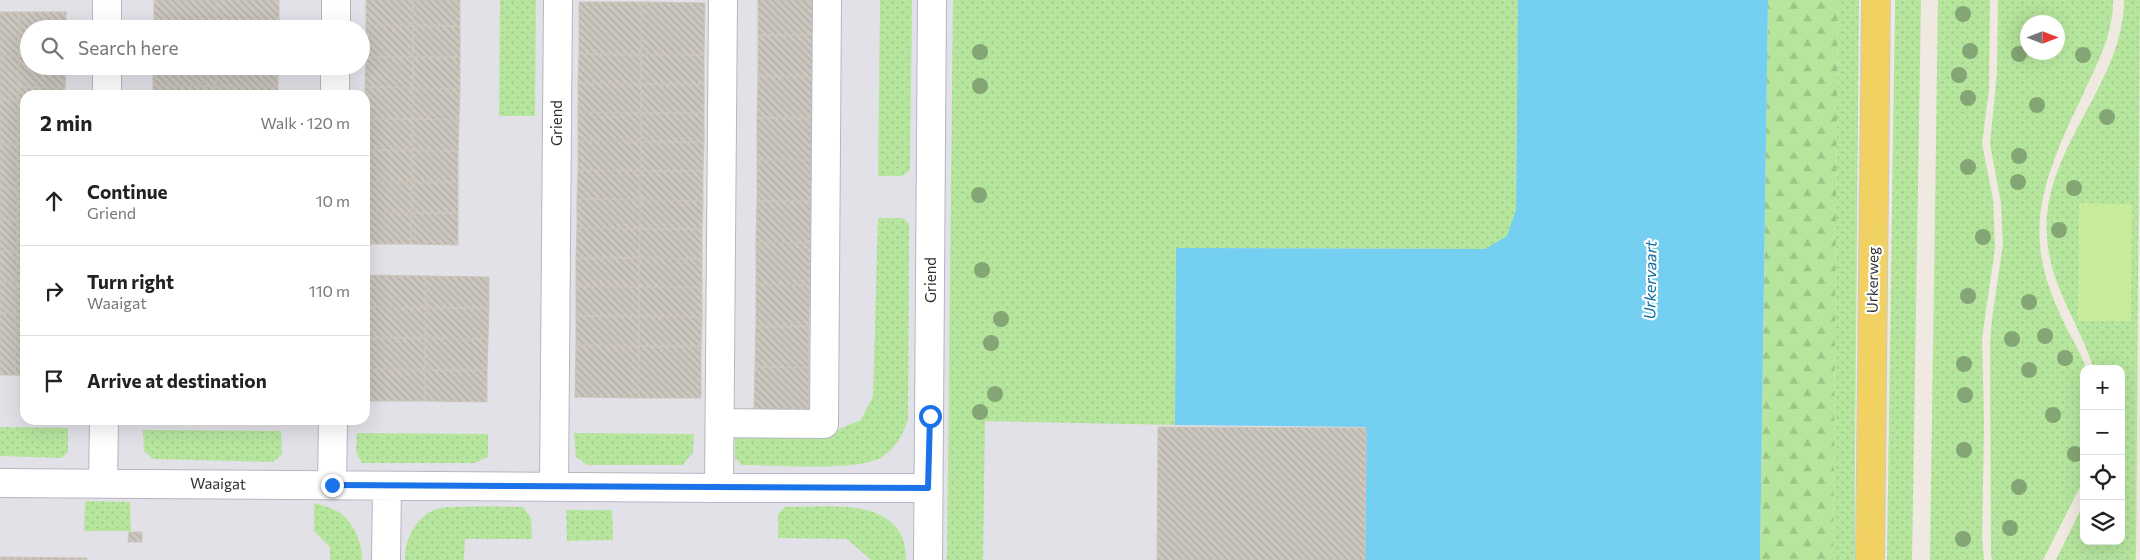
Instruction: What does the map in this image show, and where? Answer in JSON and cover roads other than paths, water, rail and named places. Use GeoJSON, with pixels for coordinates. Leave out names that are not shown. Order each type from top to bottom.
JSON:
{"type":"FeatureCollection","features":[{"type":"Feature","properties":{"kind":"main road","name":"Urkerweg"},"geometry":{"type":"LineString","coordinates":[[1870,560],[1876,0]]}},
{"type":"Feature","properties":{"kind":"street"},"geometry":{"type":"LineString","coordinates":[[107,0],[107,20]]}},
{"type":"Feature","properties":{"kind":"street"},"geometry":{"type":"LineString","coordinates":[[336,0],[336,20]]}},
{"type":"Feature","properties":{"kind":"street","name":"Griend"},"geometry":{"type":"LineString","coordinates":[[554,487],[558,0]]}},
{"type":"Feature","properties":{"kind":"street"},"geometry":{"type":"LineString","coordinates":[[719,488],[723,0]]}},
{"type":"Feature","properties":{"kind":"street"},"geometry":{"type":"LineString","coordinates":[[720,423],[824,424],[827,0]]}},
{"type":"Feature","properties":{"kind":"street","name":"Griend"},"geometry":{"type":"LineString","coordinates":[[928,560],[932,0]]}},
{"type":"Feature","properties":{"kind":"street"},"geometry":{"type":"LineString","coordinates":[[107,75],[107,90]]}},
{"type":"Feature","properties":{"kind":"street"},"geometry":{"type":"LineString","coordinates":[[335,90],[336,75]]}},
{"type":"Feature","properties":{"kind":"street"},"geometry":{"type":"LineString","coordinates":[[104,425],[104,483]]}},
{"type":"Feature","properties":{"kind":"street"},"geometry":{"type":"LineString","coordinates":[[332,485],[333,425]]}},
{"type":"Feature","properties":{"kind":"street","name":"Waaigat"},"geometry":{"type":"LineString","coordinates":[[0,483],[928,488]]}},
{"type":"Feature","properties":{"kind":"street"},"geometry":{"type":"LineString","coordinates":[[386,560],[387,486]]}},
{"type":"Feature","properties":{"kind":"water","name":"Urkervaart"},"geometry":{"type":"Polygon","coordinates":[[[1518,0],[1768,0],[1760,560],[1365,560],[1366,427],[1175,425],[1176,248],[1485,249],[1507,236],[1516,210],[1518,0]]]}}]}
